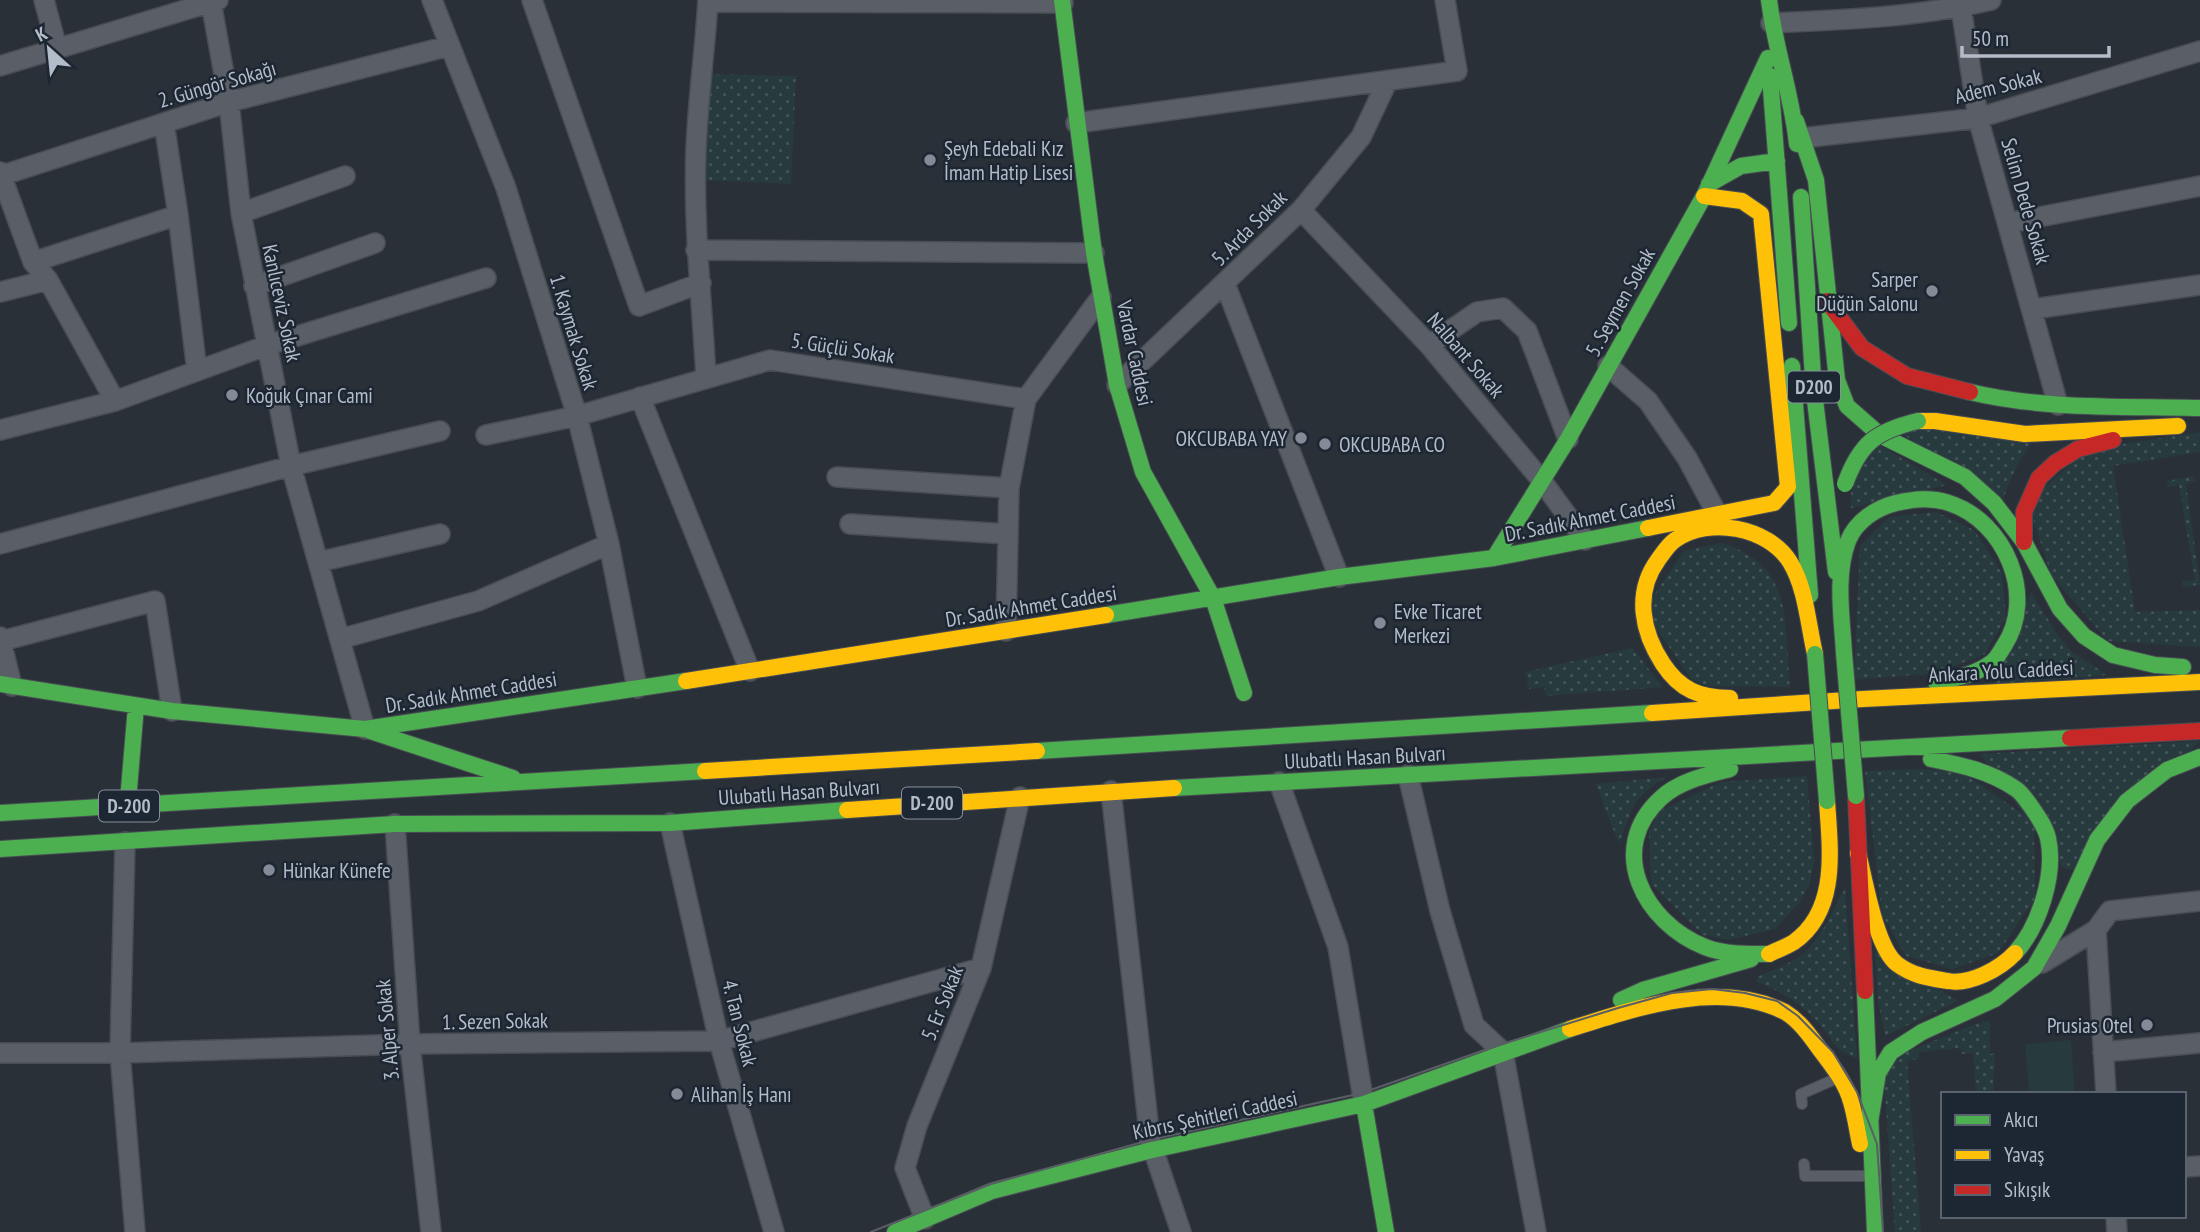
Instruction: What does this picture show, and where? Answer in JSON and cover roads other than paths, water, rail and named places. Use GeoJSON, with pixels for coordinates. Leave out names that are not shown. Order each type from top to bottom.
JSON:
{"type":"FeatureCollection","features":[{"type":"Feature","properties":{"kind":"main road"},"geometry":{"type":"LineString","coordinates":[[1769,0],[1771,23],[1799,130],[1816,180],[1827,301],[1838,380],[1847,405],[1880,435],[1965,477],[1994,503],[2024,542],[2060,609],[2084,636],[2113,655],[2155,666],[2200,667]]}},
{"type":"Feature","properties":{"kind":"main road","name":"Vardar Caddesi"},"geometry":{"type":"LineString","coordinates":[[1062,1],[1094,253],[1117,385],[1143,472],[1213,598],[1244,693]]}},
{"type":"Feature","properties":{"kind":"main road"},"geometry":{"type":"LineString","coordinates":[[1544,1037],[1643,990],[1769,954],[1794,942],[1815,920],[1828,891],[1830,864],[1827,801],[1768,58],[1771,23]]}},
{"type":"Feature","properties":{"kind":"main road","name":"5. Seymen Sokak"},"geometry":{"type":"LineString","coordinates":[[1494,558],[1568,439],[1707,190],[1768,58]]}},
{"type":"Feature","properties":{"kind":"main road","name":"D200"},"geometry":{"type":"LineString","coordinates":[[1799,130],[1814,392],[1834,544],[1856,796],[1858,853]]}},
{"type":"Feature","properties":{"kind":"main road"},"geometry":{"type":"LineString","coordinates":[[1707,190],[1725,172],[1744,164],[1777,160]]}},
{"type":"Feature","properties":{"kind":"main road","name":"Dr. Sadık Ahmet Caddesi"},"geometry":{"type":"LineString","coordinates":[[6,685],[172,712],[365,729],[1339,577],[1494,558],[1774,503],[1788,487],[1761,214],[1754,207],[1707,190]]}},
{"type":"Feature","properties":{"kind":"main road"},"geometry":{"type":"LineString","coordinates":[[1827,301],[1862,348],[1908,376],[1992,397],[2058,405],[2200,408]]}},
{"type":"Feature","properties":{"kind":"main road"},"geometry":{"type":"LineString","coordinates":[[1834,544],[1844,484],[1853,460],[1872,438],[1892,427],[1918,421],[1935,421],[2025,434],[2178,426]]}},
{"type":"Feature","properties":{"kind":"main road"},"geometry":{"type":"LineString","coordinates":[[2024,542],[2024,512],[2039,478],[2054,463],[2078,449],[2200,422]]}},
{"type":"Feature","properties":{"kind":"main road"},"geometry":{"type":"LineString","coordinates":[[1844,653],[1843,558],[1853,531],[1874,511],[1898,500],[1931,497],[1960,505],[1980,519],[2000,543],[2014,568],[2019,590],[2019,614],[2010,638],[1994,661],[1971,674],[1863,699]]}},
{"type":"Feature","properties":{"kind":"main road"},"geometry":{"type":"LineString","coordinates":[[1803,704],[1700,696],[1670,676],[1653,651],[1642,616],[1643,587],[1655,561],[1677,538],[1706,527],[1740,528],[1769,542],[1789,561],[1815,654]]}},
{"type":"Feature","properties":{"kind":"main road","name":"Ankara Yolu Caddesi"},"geometry":{"type":"LineString","coordinates":[[1803,704],[2200,682]]}},
{"type":"Feature","properties":{"kind":"main road","name":"Ulubatlı Hasan Bulvarı"},"geometry":{"type":"LineString","coordinates":[[0,813],[1803,704]]}},
{"type":"Feature","properties":{"kind":"main road"},"geometry":{"type":"LineString","coordinates":[[136,706],[123,789],[259,799]]}},
{"type":"Feature","properties":{"kind":"main road"},"geometry":{"type":"LineString","coordinates":[[365,729],[526,782]]}},
{"type":"Feature","properties":{"kind":"main road"},"geometry":{"type":"LineString","coordinates":[[1769,954],[1734,954],[1705,947],[1680,935],[1645,899],[1637,879],[1633,856],[1637,834],[1646,814],[1660,799],[1699,776],[1810,751],[2200,731]]}},
{"type":"Feature","properties":{"kind":"main road"},"geometry":{"type":"LineString","coordinates":[[1858,853],[1879,936],[1895,963],[1920,977],[1958,983],[2002,967],[2025,942],[2042,908],[2049,866],[2048,838],[2038,816],[2018,790],[1977,768],[1870,748]]}},
{"type":"Feature","properties":{"kind":"main road","name":"Ulubatlı Hasan Bulvarı"},"geometry":{"type":"LineString","coordinates":[[0,849],[395,824],[670,823],[1020,796],[1810,751]]}},
{"type":"Feature","properties":{"kind":"main road"},"geometry":{"type":"LineString","coordinates":[[1870,1122],[1878,1073],[1891,1052],[1922,1032],[1995,999],[2034,968],[2058,926],[2097,840],[2127,801],[2167,770],[2200,757]]}},
{"type":"Feature","properties":{"kind":"main road"},"geometry":{"type":"LineString","coordinates":[[0,861],[55,846]]}},
{"type":"Feature","properties":{"kind":"main road"},"geometry":{"type":"LineString","coordinates":[[1858,853],[1874,1232]]}},
{"type":"Feature","properties":{"kind":"main road"},"geometry":{"type":"LineString","coordinates":[[1544,1037],[1653,1005],[1703,997],[1734,998],[1786,1013],[1805,1029],[1840,1077],[1851,1100],[1858,1125],[1874,1232]]}},
{"type":"Feature","properties":{"kind":"main road","name":"Kıbrıs Şehitleri Caddesi"},"geometry":{"type":"LineString","coordinates":[[895,1232],[992,1191],[1152,1150],[1364,1104],[1544,1037]]}},
{"type":"Feature","properties":{"kind":"main road"},"geometry":{"type":"LineString","coordinates":[[1364,1104],[1386,1232]]}},
{"type":"Feature","properties":{"kind":"street"},"geometry":{"type":"LineString","coordinates":[[44,0],[57,48]]}},
{"type":"Feature","properties":{"kind":"street","name":"1. Kaymak Sokak"},"geometry":{"type":"LineString","coordinates":[[432,0],[506,188],[577,416],[609,544],[637,688]]}},
{"type":"Feature","properties":{"kind":"street"},"geometry":{"type":"LineString","coordinates":[[532,0],[639,306],[701,283]]}},
{"type":"Feature","properties":{"kind":"street"},"geometry":{"type":"LineString","coordinates":[[1076,123],[1457,71],[1445,0]]}},
{"type":"Feature","properties":{"kind":"street"},"geometry":{"type":"LineString","coordinates":[[1771,23],[1846,20],[1961,7],[1991,0]]}},
{"type":"Feature","properties":{"kind":"street"},"geometry":{"type":"LineString","coordinates":[[0,66],[214,1]]}},
{"type":"Feature","properties":{"kind":"street","name":"Kanlıceviz Sokak"},"geometry":{"type":"LineString","coordinates":[[214,1],[229,102],[241,213],[291,466],[365,729]]}},
{"type":"Feature","properties":{"kind":"street"},"geometry":{"type":"LineString","coordinates":[[706,378],[701,283],[696,250],[696,149],[708,1],[1062,1]]}},
{"type":"Feature","properties":{"kind":"street","name":"Selim Dede Sokak"},"geometry":{"type":"LineString","coordinates":[[1961,7],[1978,118],[2058,405]]}},
{"type":"Feature","properties":{"kind":"street","name":"2. Güngör Sokağı"},"geometry":{"type":"LineString","coordinates":[[0,174],[229,102],[449,46]]}},
{"type":"Feature","properties":{"kind":"street","name":"Adem Sokak"},"geometry":{"type":"LineString","coordinates":[[1799,130],[1978,118],[2200,51]]}},
{"type":"Feature","properties":{"kind":"street","name":"5. Arda Sokak"},"geometry":{"type":"LineString","coordinates":[[1117,385],[1301,209],[1361,137],[1387,82]]}},
{"type":"Feature","properties":{"kind":"street"},"geometry":{"type":"LineString","coordinates":[[164,123],[197,371]]}},
{"type":"Feature","properties":{"kind":"street"},"geometry":{"type":"LineString","coordinates":[[0,174],[33,262],[48,280],[115,401]]}},
{"type":"Feature","properties":{"kind":"street"},"geometry":{"type":"LineString","coordinates":[[241,213],[345,176]]}},
{"type":"Feature","properties":{"kind":"street"},"geometry":{"type":"LineString","coordinates":[[2008,223],[2200,186]]}},
{"type":"Feature","properties":{"kind":"street","name":"Nalbant Sokak"},"geometry":{"type":"LineString","coordinates":[[1301,209],[1429,345],[1542,481],[1585,540]]}},
{"type":"Feature","properties":{"kind":"street"},"geometry":{"type":"LineString","coordinates":[[33,262],[178,215]]}},
{"type":"Feature","properties":{"kind":"street"},"geometry":{"type":"LineString","coordinates":[[254,286],[375,243]]}},
{"type":"Feature","properties":{"kind":"street"},"geometry":{"type":"LineString","coordinates":[[696,250],[1094,253]]}},
{"type":"Feature","properties":{"kind":"street"},"geometry":{"type":"LineString","coordinates":[[0,430],[115,401],[268,345],[486,278]]}},
{"type":"Feature","properties":{"kind":"street"},"geometry":{"type":"LineString","coordinates":[[0,292],[48,280]]}},
{"type":"Feature","properties":{"kind":"street"},"geometry":{"type":"LineString","coordinates":[[1225,284],[1339,577]]}},
{"type":"Feature","properties":{"kind":"street"},"geometry":{"type":"LineString","coordinates":[[2033,309],[2200,285]]}},
{"type":"Feature","properties":{"kind":"street"},"geometry":{"type":"LineString","coordinates":[[1006,631],[1009,488],[1026,399],[1101,297]]}},
{"type":"Feature","properties":{"kind":"street"},"geometry":{"type":"LineString","coordinates":[[1429,345],[1477,312],[1503,308],[1527,331],[1568,439]]}},
{"type":"Feature","properties":{"kind":"street","name":"5. Güçlü Sokak"},"geometry":{"type":"LineString","coordinates":[[486,435],[577,416],[770,360],[1026,399]]}},
{"type":"Feature","properties":{"kind":"street"},"geometry":{"type":"LineString","coordinates":[[1608,366],[1648,401],[1687,458],[1717,514]]}},
{"type":"Feature","properties":{"kind":"street"},"geometry":{"type":"LineString","coordinates":[[640,397],[750,671]]}},
{"type":"Feature","properties":{"kind":"street"},"geometry":{"type":"LineString","coordinates":[[0,544],[291,466],[440,431]]}},
{"type":"Feature","properties":{"kind":"street"},"geometry":{"type":"LineString","coordinates":[[837,477],[1009,488]]}},
{"type":"Feature","properties":{"kind":"street"},"geometry":{"type":"LineString","coordinates":[[850,524],[1008,534]]}},
{"type":"Feature","properties":{"kind":"street"},"geometry":{"type":"LineString","coordinates":[[318,562],[440,534]]}},
{"type":"Feature","properties":{"kind":"street"},"geometry":{"type":"LineString","coordinates":[[340,639],[478,601],[609,544]]}},
{"type":"Feature","properties":{"kind":"street"},"geometry":{"type":"LineString","coordinates":[[6,685],[0,639],[155,601],[172,712]]}},
{"type":"Feature","properties":{"kind":"street"},"geometry":{"type":"LineString","coordinates":[[1408,775],[1440,911],[1475,1024],[1503,1052],[1536,1232]]}},
{"type":"Feature","properties":{"kind":"street"},"geometry":{"type":"LineString","coordinates":[[1279,782],[1338,947],[1364,1104]]}},
{"type":"Feature","properties":{"kind":"street"},"geometry":{"type":"LineString","coordinates":[[1111,791],[1152,1150],[1181,1232]]}},
{"type":"Feature","properties":{"kind":"street","name":"5. Er Sokak"},"geometry":{"type":"LineString","coordinates":[[925,1219],[905,1168],[917,1126],[981,968],[1020,796]]}},
{"type":"Feature","properties":{"kind":"street","name":"4. Tan Sokak"},"geometry":{"type":"LineString","coordinates":[[670,823],[719,1041],[774,1232]]}},
{"type":"Feature","properties":{"kind":"street","name":"3. Alper Sokak"},"geometry":{"type":"LineString","coordinates":[[395,824],[410,1044],[431,1232]]}},
{"type":"Feature","properties":{"kind":"street"},"geometry":{"type":"LineString","coordinates":[[125,842],[120,1053],[135,1232]]}},
{"type":"Feature","properties":{"kind":"street"},"geometry":{"type":"LineString","coordinates":[[2034,968],[2096,930],[2110,911],[2200,901]]}},
{"type":"Feature","properties":{"kind":"street"},"geometry":{"type":"LineString","coordinates":[[2096,930],[2106,1092]]}},
{"type":"Feature","properties":{"kind":"street","name":"1. Sezen Sokak"},"geometry":{"type":"LineString","coordinates":[[0,1053],[120,1053],[410,1044],[719,1041],[981,968]]}},
{"type":"Feature","properties":{"kind":"street"},"geometry":{"type":"LineString","coordinates":[[2103,1052],[2200,1043]]}},
{"type":"Feature","properties":{"kind":"lane"},"geometry":{"type":"LineString","coordinates":[[1802,1104],[1801,1094],[1840,1077]]}},
{"type":"Feature","properties":{"kind":"lane"},"geometry":{"type":"LineString","coordinates":[[1804,1164],[1805,1176],[1865,1176]]}},
{"type":"Feature","properties":{"kind":"tram line"},"geometry":{"type":"LineString","coordinates":[[871,1232],[991,1184],[1150,1140],[1362,1093],[1496,1046],[1618,1008],[1672,993],[1712,989],[1777,1001],[1798,1016],[1833,1052],[1857,1092],[1877,1144],[1883,1232]]}},
{"type":"Feature","properties":{"kind":"place","name":"Şeyh Edebali Kız İmam Hatip Lisesi"},"geometry":{"type":"Point","coordinates":[930,160]}},
{"type":"Feature","properties":{"kind":"place","name":"Sarper Düğün Salonu"},"geometry":{"type":"Point","coordinates":[1932,291]}},
{"type":"Feature","properties":{"kind":"place","name":"Koğuk Çınar Cami"},"geometry":{"type":"Point","coordinates":[232,395]}},
{"type":"Feature","properties":{"kind":"place","name":"OKCUBABA YAY"},"geometry":{"type":"Point","coordinates":[1301,438]}},
{"type":"Feature","properties":{"kind":"place","name":"OKCUBABA CO"},"geometry":{"type":"Point","coordinates":[1325,444]}},
{"type":"Feature","properties":{"kind":"place","name":"Evke Ticaret Merkezi"},"geometry":{"type":"Point","coordinates":[1380,623]}},
{"type":"Feature","properties":{"kind":"place","name":"Hünkar Künefe"},"geometry":{"type":"Point","coordinates":[269,870]}},
{"type":"Feature","properties":{"kind":"place","name":"Prusias Otel"},"geometry":{"type":"Point","coordinates":[2147,1025]}},
{"type":"Feature","properties":{"kind":"place","name":"Alihan İş Hanı"},"geometry":{"type":"Point","coordinates":[677,1094]}}]}
